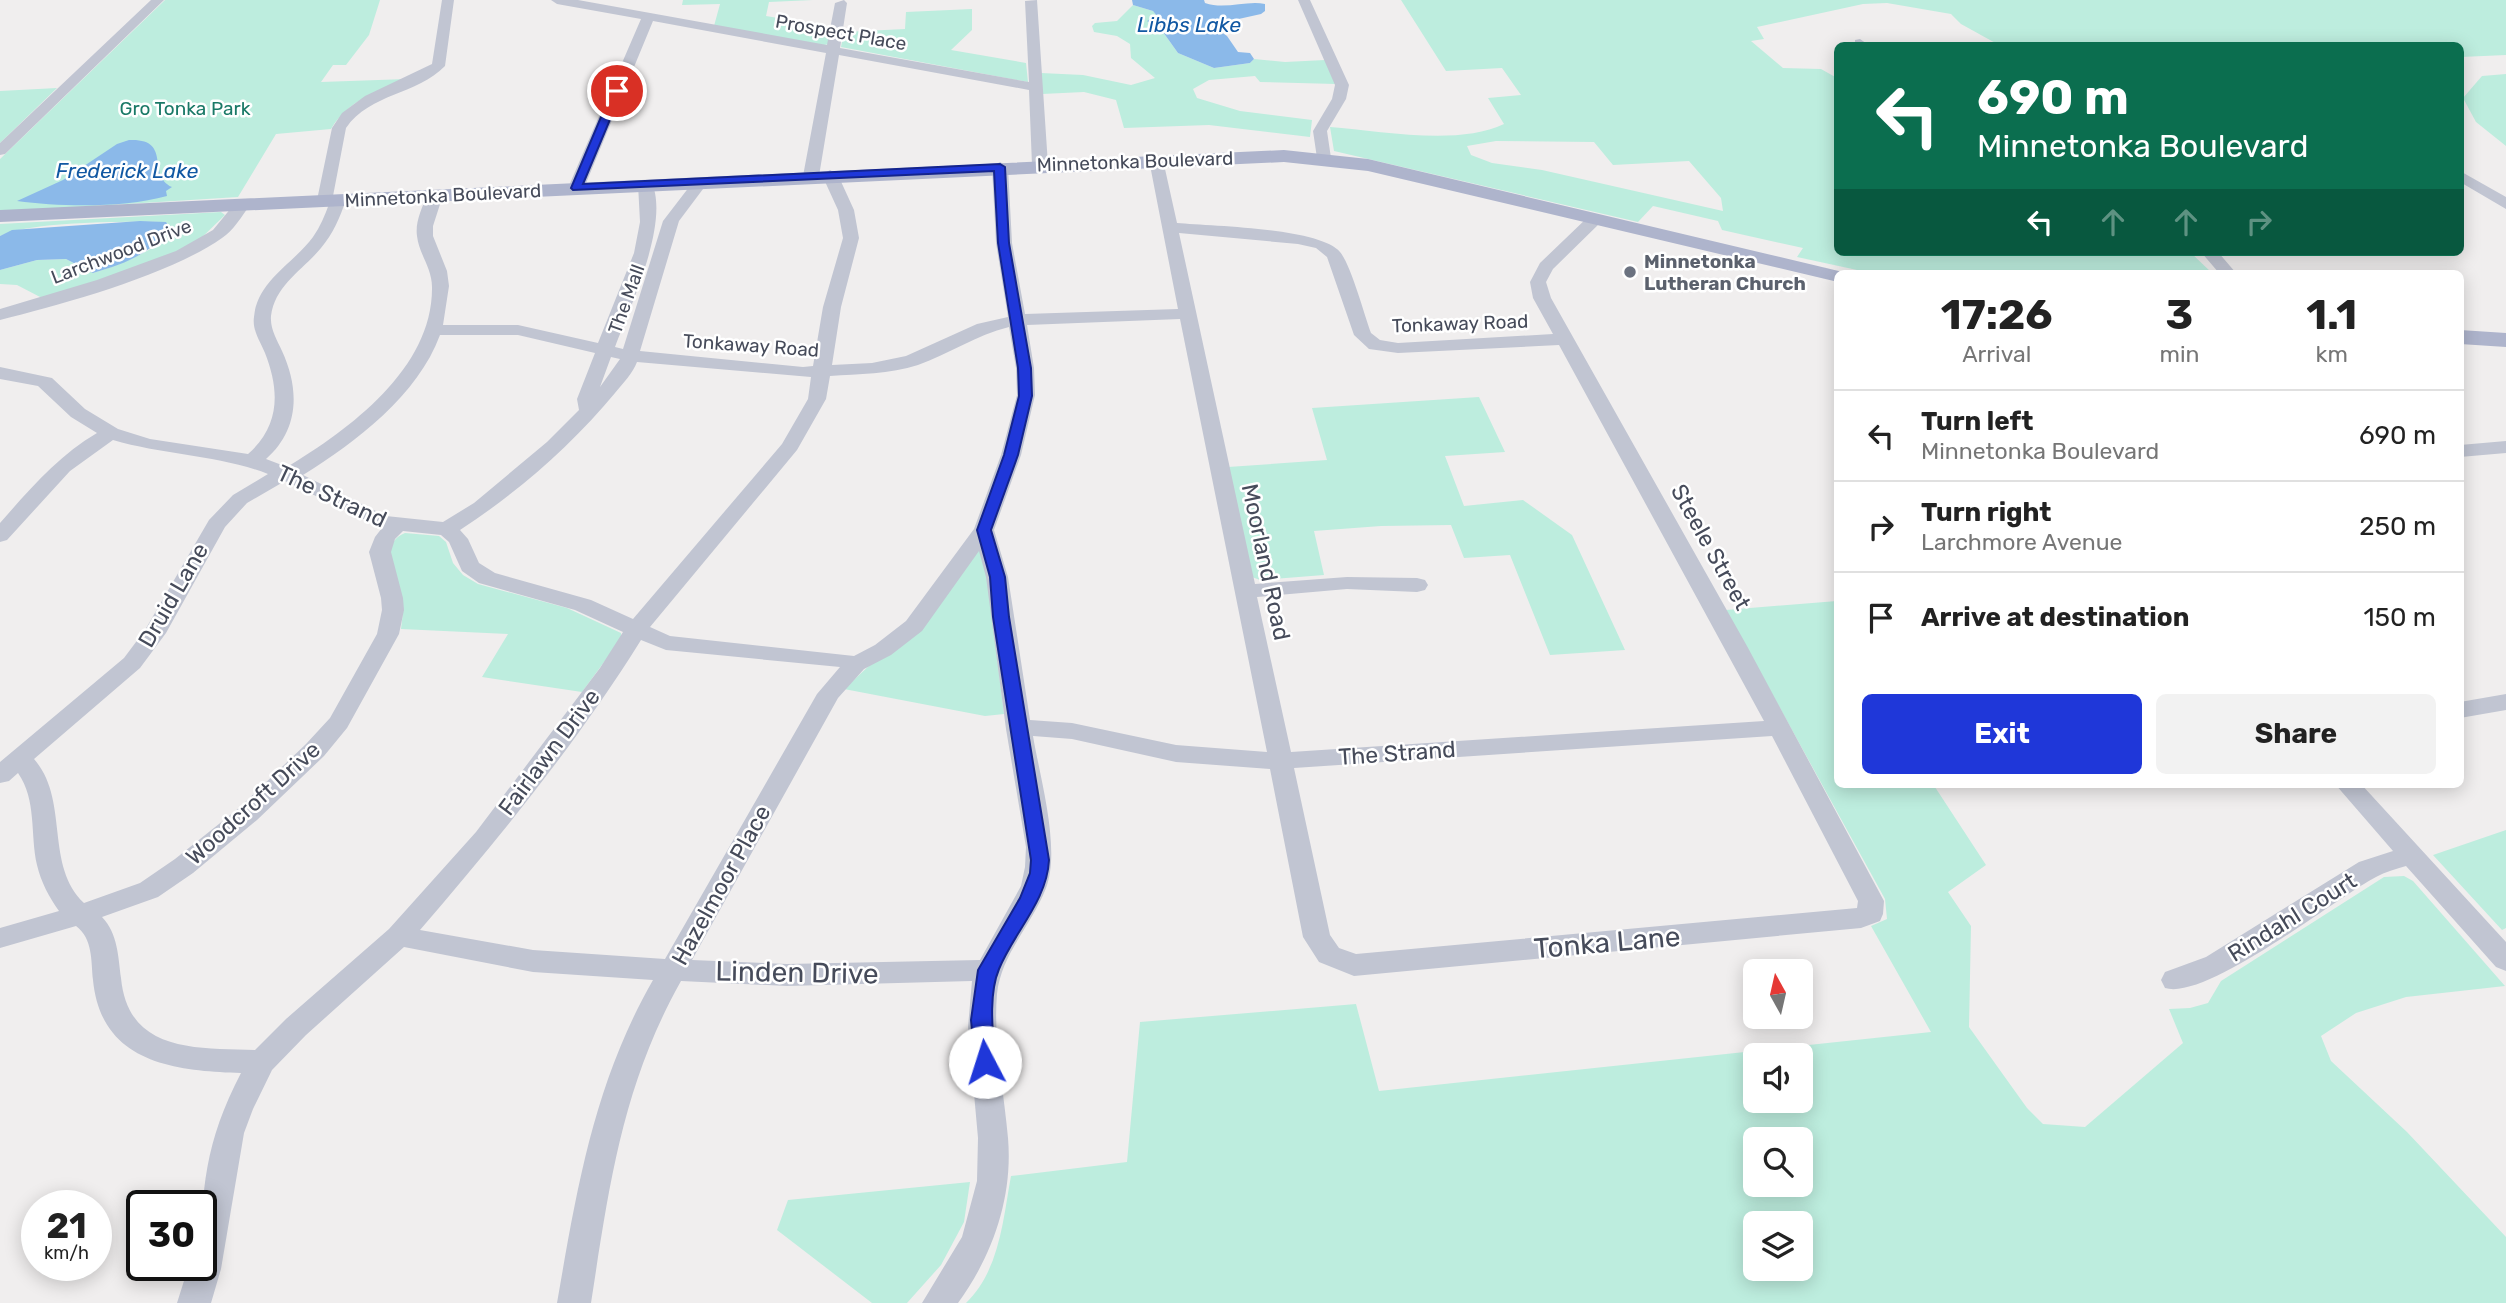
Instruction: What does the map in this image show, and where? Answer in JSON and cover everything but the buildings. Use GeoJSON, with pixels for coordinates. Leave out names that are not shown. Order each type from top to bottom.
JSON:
{"type":"FeatureCollection","features":[{"type":"Feature","properties":{"kind":"main road","name":"Minnetonka Boulevard"},"geometry":{"type":"LineString","coordinates":[[0,216],[1040,165],[1284,156],[1324,158],[1368,165],[1834,275]]}},
{"type":"Feature","properties":{"kind":"main road"},"geometry":{"type":"LineString","coordinates":[[2464,337],[2506,340]]}},
{"type":"Feature","properties":{"kind":"street"},"geometry":{"type":"LineString","coordinates":[[0,151],[158,0]]}},
{"type":"Feature","properties":{"kind":"street"},"geometry":{"type":"LineString","coordinates":[[252,461],[266,451],[278,434],[286,390],[263,326],[266,304],[275,285],[317,243],[329,225],[339,128],[343,120],[362,104],[438,66],[442,60],[447,0]]}},
{"type":"Feature","properties":{"kind":"street","name":"Prospect Place"},"geometry":{"type":"LineString","coordinates":[[557,0],[1035,87]]}},
{"type":"Feature","properties":{"kind":"street"},"geometry":{"type":"LineString","coordinates":[[1024,0],[1041,0]]}},
{"type":"Feature","properties":{"kind":"street"},"geometry":{"type":"LineString","coordinates":[[1304,0],[1342,85],[1339,99],[1320,131],[1324,158]]}},
{"type":"Feature","properties":{"kind":"street"},"geometry":{"type":"LineString","coordinates":[[1031,1],[1040,165]]}},
{"type":"Feature","properties":{"kind":"street"},"geometry":{"type":"LineString","coordinates":[[821,176],[841,3]]}},
{"type":"Feature","properties":{"kind":"street"},"geometry":{"type":"LineString","coordinates":[[576,188],[648,17]]}},
{"type":"Feature","properties":{"kind":"street","name":"Moorland Road"},"geometry":{"type":"LineString","coordinates":[[1156,160],[1317,937],[1329,955],[1344,963]]}},
{"type":"Feature","properties":{"kind":"street","name":"Hazelmoor Place"},"geometry":{"type":"LineString","coordinates":[[574,1303],[610,1109],[628,1052],[830,694],[856,664],[893,644],[914,626],[984,530],[1011,455],[1026,396],[1025,368],[1004,243],[1000,167]]}},
{"type":"Feature","properties":{"kind":"street","name":"Fairlawn Drive"},"geometry":{"type":"LineString","coordinates":[[194,1303],[205,1269],[229,1133],[238,1108],[262,1062],[296,1027],[399,936],[493,828],[609,673],[636,629],[790,446],[817,399],[832,307],[851,238],[846,209],[821,176]]}},
{"type":"Feature","properties":{"kind":"street"},"geometry":{"type":"LineString","coordinates":[[2464,178],[2506,204]]}},
{"type":"Feature","properties":{"kind":"street","name":"The Mall"},"geometry":{"type":"LineString","coordinates":[[447,530],[528,470],[627,366],[671,221],[701,181]]}},
{"type":"Feature","properties":{"kind":"street","name":"The Mall"},"geometry":{"type":"LineString","coordinates":[[588,409],[586,400],[607,351],[642,253],[648,222],[646,184]]}},
{"type":"Feature","properties":{"kind":"street"},"geometry":{"type":"LineString","coordinates":[[434,330],[441,285],[423,230],[435,195]]}},
{"type":"Feature","properties":{"kind":"street","name":"Larchwood Drive"},"geometry":{"type":"LineString","coordinates":[[0,315],[103,284],[182,254],[219,233],[242,205]]}},
{"type":"Feature","properties":{"kind":"street","name":"Steele Street"},"geometry":{"type":"LineString","coordinates":[[1595,219],[1545,267],[1538,282],[1542,298],[1871,901],[1870,914]]}},
{"type":"Feature","properties":{"kind":"street","name":"Tonkaway Road"},"geometry":{"type":"LineString","coordinates":[[1170,227],[1298,239],[1322,244],[1334,255],[1363,335],[1375,345],[1398,348],[1566,339]]}},
{"type":"Feature","properties":{"kind":"street"},"geometry":{"type":"LineString","coordinates":[[2213,256],[2225,270]]}},
{"type":"Feature","properties":{"kind":"street","name":"Tonkaway Road"},"geometry":{"type":"LineString","coordinates":[[434,330],[518,330],[631,356],[789,372],[822,372],[872,368],[911,361],[983,328],[1017,320],[1186,314]]}},
{"type":"Feature","properties":{"kind":"street","name":"Druid Lane"},"geometry":{"type":"LineString","coordinates":[[10,767],[132,663],[155,633],[216,524],[240,499],[335,444],[379,406],[411,369],[434,330]]}},
{"type":"Feature","properties":{"kind":"street","name":"The Strand"},"geometry":{"type":"LineString","coordinates":[[0,373],[45,382],[78,413],[111,433],[148,444],[252,461],[287,474],[369,517],[396,526],[447,530]]}},
{"type":"Feature","properties":{"kind":"street"},"geometry":{"type":"LineString","coordinates":[[0,536],[58,469],[74,455],[111,433]]}},
{"type":"Feature","properties":{"kind":"street"},"geometry":{"type":"LineString","coordinates":[[2464,452],[2506,447]]}},
{"type":"Feature","properties":{"kind":"street","name":"Woodcroft Drive"},"geometry":{"type":"LineString","coordinates":[[0,938],[149,890],[184,866],[287,778],[339,722],[388,634],[393,610],[392,598],[380,552],[385,537],[396,526]]}},
{"type":"Feature","properties":{"kind":"street"},"geometry":{"type":"LineString","coordinates":[[447,530],[458,539],[470,566],[487,578],[583,605],[666,643],[694,648],[843,660],[856,664]]}},
{"type":"Feature","properties":{"kind":"street"},"geometry":{"type":"LineString","coordinates":[[939,1303],[970,1258],[982,1226],[994,1163],[981,1020],[988,970],[1029,898],[1039,873],[1039,847],[1018,729],[997,577],[984,530]]}},
{"type":"Feature","properties":{"kind":"street"},"geometry":{"type":"LineString","coordinates":[[1246,591],[1347,583],[1417,585]]}},
{"type":"Feature","properties":{"kind":"street"},"geometry":{"type":"LineString","coordinates":[[2464,709],[2506,702]]}},
{"type":"Feature","properties":{"kind":"street","name":"The Strand"},"geometry":{"type":"LineString","coordinates":[[1018,729],[1053,728],[1161,751],[1225,760],[1279,761],[1778,728]]}},
{"type":"Feature","properties":{"kind":"street"},"geometry":{"type":"LineString","coordinates":[[10,767],[37,780],[57,887],[70,906],[95,925],[100,936],[111,1004],[120,1023],[133,1038],[150,1048],[174,1055],[262,1062]]}},
{"type":"Feature","properties":{"kind":"street"},"geometry":{"type":"LineString","coordinates":[[2351,788],[2410,855],[2503,951]]}},
{"type":"Feature","properties":{"kind":"street","name":"Rindahl Court"},"geometry":{"type":"LineString","coordinates":[[2175,980],[2216,965],[2368,869],[2410,855]]}},
{"type":"Feature","properties":{"kind":"street","name":"Tonka Lane"},"geometry":{"type":"LineString","coordinates":[[1344,963],[1363,966],[1847,919],[1870,914]]}},
{"type":"Feature","properties":{"kind":"street","name":"Linden Drive"},"geometry":{"type":"LineString","coordinates":[[399,936],[533,961],[788,975],[988,970]]}},
{"type":"Feature","properties":{"kind":"green space","name":"Gro Tonka Park"},"geometry":{"type":"Polygon","coordinates":[[[165,0],[380,0],[369,35],[346,65],[333,65],[321,82],[407,79],[375,92],[355,104],[331,129],[276,134],[238,197],[0,212],[0,159],[165,0]]]}},
{"type":"Feature","properties":{"kind":"green space"},"geometry":{"type":"Polygon","coordinates":[[[683,0],[813,0],[769,2],[766,16],[832,27],[830,44],[714,26],[720,4],[682,5],[683,0]]]}},
{"type":"Feature","properties":{"kind":"green space"},"geometry":{"type":"Polygon","coordinates":[[[1401,0],[2506,0],[2506,55],[2464,57],[2464,42],[1994,42],[1961,24],[1951,14],[1887,3],[1863,4],[1757,27],[1764,39],[1751,41],[1783,68],[1821,69],[1834,76],[1834,256],[2194,256],[2209,270],[1857,270],[1797,257],[1803,248],[1722,230],[1718,221],[1653,206],[1638,222],[1334,151],[1330,127],[1442,136],[1486,131],[1504,124],[1488,98],[1521,95],[1502,68],[1446,71],[1401,0]],[[1496,141],[1467,146],[1471,155],[1492,163],[1542,170],[1723,211],[1721,198],[1689,161],[1613,165],[1594,142],[1496,141]]]}},
{"type":"Feature","properties":{"kind":"green space"},"geometry":{"type":"Polygon","coordinates":[[[1133,5],[1153,11],[1157,16],[1148,22],[1163,32],[1178,53],[1214,68],[1250,63],[1254,59],[1285,62],[1325,60],[1336,84],[1260,82],[1255,76],[1209,80],[1193,89],[1197,98],[1240,111],[1312,120],[1310,137],[1209,125],[1124,128],[1116,100],[1084,92],[1042,94],[1041,73],[1083,75],[1131,85],[1155,78],[1131,58],[1130,44],[1117,36],[1094,32],[1092,26],[1095,23],[1117,21],[1133,5]]]}},
{"type":"Feature","properties":{"kind":"green space"},"geometry":{"type":"Polygon","coordinates":[[[972,9],[972,30],[951,50],[1026,63],[1028,82],[841,47],[844,32],[905,29],[906,12],[972,9]]]}},
{"type":"Feature","properties":{"kind":"green space"},"geometry":{"type":"Polygon","coordinates":[[[2506,74],[2506,146],[2476,122],[2464,100],[2482,76],[2506,74]]]}},
{"type":"Feature","properties":{"kind":"green space"},"geometry":{"type":"Polygon","coordinates":[[[57,88],[0,143],[0,91],[57,88]]]}},
{"type":"Feature","properties":{"kind":"green space"},"geometry":{"type":"Polygon","coordinates":[[[221,212],[225,215],[195,244],[131,270],[42,298],[17,285],[0,284],[0,270],[37,260],[66,259],[93,273],[110,267],[159,244],[166,222],[56,225],[33,227],[0,236],[0,224],[221,212]]]}},
{"type":"Feature","properties":{"kind":"green space"},"geometry":{"type":"Polygon","coordinates":[[[1479,397],[1505,452],[1445,456],[1464,506],[1523,500],[1572,535],[1625,650],[1550,655],[1510,555],[1464,558],[1451,525],[1314,531],[1324,575],[1260,580],[1252,577],[1228,467],[1327,460],[1312,408],[1479,397]]]}},
{"type":"Feature","properties":{"kind":"green space"},"geometry":{"type":"Polygon","coordinates":[[[405,533],[439,536],[446,542],[453,563],[463,575],[478,584],[567,608],[621,633],[621,639],[582,692],[482,677],[508,634],[401,629],[403,605],[391,554],[392,545],[405,533]]]}},
{"type":"Feature","properties":{"kind":"green space"},"geometry":{"type":"Polygon","coordinates":[[[978,547],[983,547],[1004,714],[985,716],[844,689],[871,664],[978,547]]]}},
{"type":"Feature","properties":{"kind":"green space"},"geometry":{"type":"Polygon","coordinates":[[[1834,601],[1834,788],[1936,788],[1986,865],[1948,892],[1971,926],[1969,1027],[2027,1108],[2043,1124],[2085,1127],[2183,1043],[2169,1009],[2190,1008],[2208,1003],[2221,981],[2384,877],[2404,876],[2413,881],[2505,986],[2406,997],[2356,1013],[2321,1036],[2331,1061],[2407,1132],[2506,1237],[2506,1303],[966,1303],[977,1290],[993,1260],[1011,1176],[1127,1162],[1140,1022],[1356,1004],[1379,1091],[1743,1052],[1743,1113],[1813,1113],[1813,1045],[1931,1032],[1871,926],[1887,919],[1885,899],[1726,610],[1834,601]]]}},
{"type":"Feature","properties":{"kind":"green space"},"geometry":{"type":"Polygon","coordinates":[[[2506,830],[2506,928],[2502,930],[2433,855],[2506,830]]]}},
{"type":"Feature","properties":{"kind":"green space"},"geometry":{"type":"Polygon","coordinates":[[[970,1182],[964,1222],[941,1265],[907,1303],[872,1303],[777,1230],[788,1200],[970,1182]]]}},
{"type":"Feature","properties":{"kind":"water","name":"Libbs Lake"},"geometry":{"type":"Polygon","coordinates":[[[1132,0],[1204,0],[1205,3],[1220,6],[1265,4],[1265,11],[1261,14],[1216,24],[1214,27],[1227,36],[1238,52],[1250,53],[1254,59],[1250,63],[1214,68],[1178,53],[1163,32],[1147,21],[1157,16],[1153,11],[1133,5],[1132,0]]]}},
{"type":"Feature","properties":{"kind":"water","name":"Frederick Lake"},"geometry":{"type":"Polygon","coordinates":[[[129,140],[151,145],[160,174],[172,187],[166,191],[167,196],[131,203],[92,205],[17,201],[63,180],[117,144],[129,140]]]}},
{"type":"Feature","properties":{"kind":"water"},"geometry":{"type":"Polygon","coordinates":[[[140,221],[166,222],[170,228],[154,245],[115,266],[93,273],[66,259],[37,260],[0,270],[0,236],[12,230],[140,221]]]}},
{"type":"Feature","properties":{"kind":"place","name":"Minnetonka Lutheran Church"},"geometry":{"type":"Point","coordinates":[1630,272]}},
{"type":"Feature","properties":{"kind":"route"},"geometry":{"type":"LineString","coordinates":[[617,91],[576,188],[1000,167],[1004,243],[1025,368],[1026,396],[1011,455],[984,530],[997,577],[1040,860],[1039,873],[1029,898],[988,970],[981,1020],[985,1062]]}}]}
